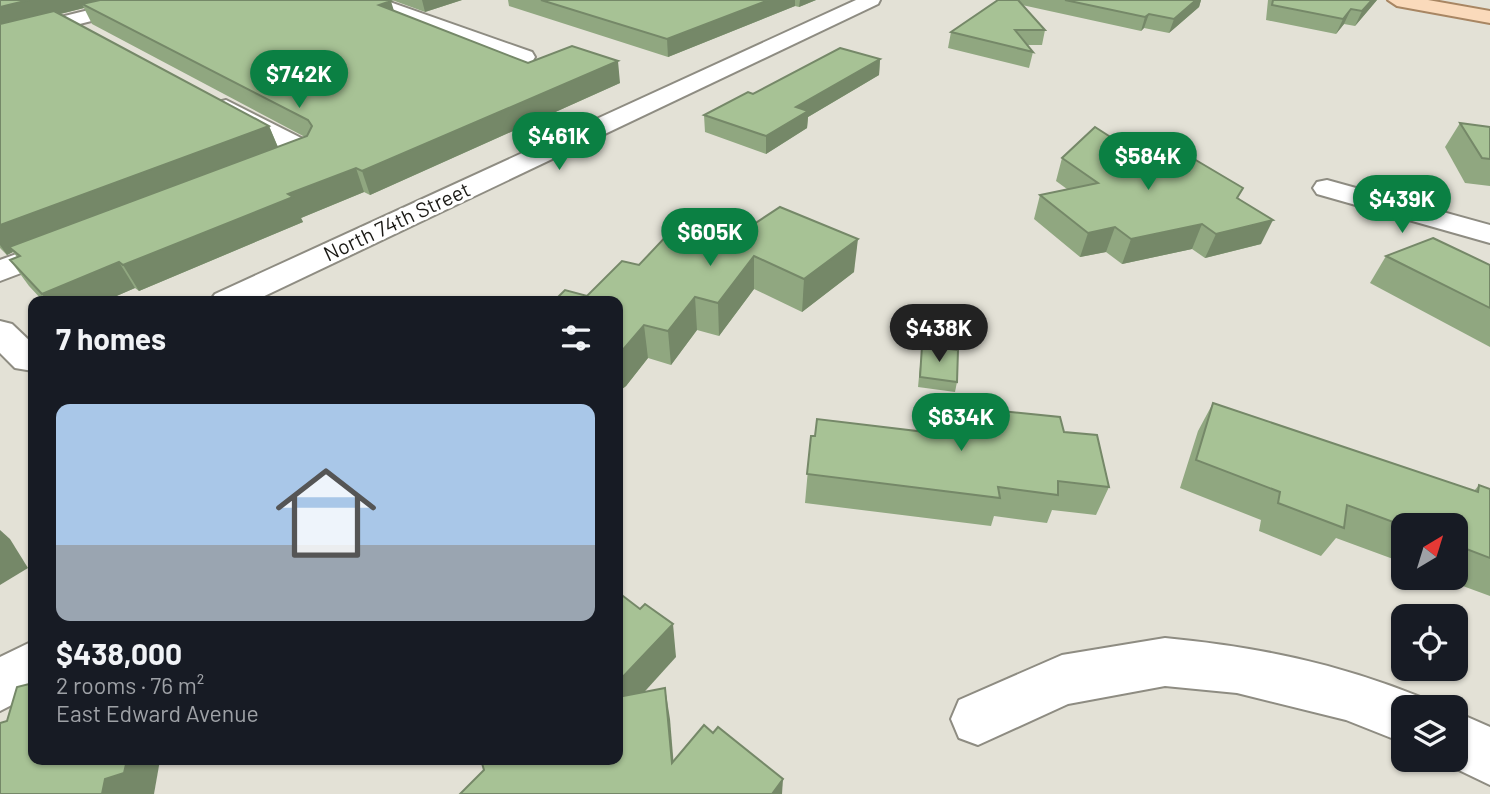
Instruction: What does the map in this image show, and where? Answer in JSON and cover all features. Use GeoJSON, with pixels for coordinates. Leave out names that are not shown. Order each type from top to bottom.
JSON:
{"type":"FeatureCollection","features":[{"type":"Feature","properties":{"kind":"main road"},"geometry":{"type":"LineString","coordinates":[[1397,0],[1490,17]]}},
{"type":"Feature","properties":{"kind":"street"},"geometry":{"type":"LineString","coordinates":[[0,37],[152,0]]}},
{"type":"Feature","properties":{"kind":"street"},"geometry":{"type":"LineString","coordinates":[[366,0],[524,57]]}},
{"type":"Feature","properties":{"kind":"street","name":"North 74th Street"},"geometry":{"type":"LineString","coordinates":[[238,296],[871,0]]}},
{"type":"Feature","properties":{"kind":"street"},"geometry":{"type":"LineString","coordinates":[[67,21],[91,34]]}},
{"type":"Feature","properties":{"kind":"street"},"geometry":{"type":"LineString","coordinates":[[211,99],[306,151],[268,166]]}},
{"type":"Feature","properties":{"kind":"street"},"geometry":{"type":"LineString","coordinates":[[1327,188],[1490,234]]}},
{"type":"Feature","properties":{"kind":"street"},"geometry":{"type":"LineString","coordinates":[[0,271],[89,236]]}},
{"type":"Feature","properties":{"kind":"street"},"geometry":{"type":"LineString","coordinates":[[0,332],[28,357]]}},
{"type":"Feature","properties":{"kind":"street"},"geometry":{"type":"LineString","coordinates":[[978,719],[1062,680],[1165,662],[1237,668],[1347,695],[1391,712]]}},
{"type":"Feature","properties":{"kind":"street"},"geometry":{"type":"LineString","coordinates":[[0,686],[28,668]]}},
{"type":"Feature","properties":{"kind":"street"},"geometry":{"type":"LineString","coordinates":[[1468,745],[1490,757]]}},
{"type":"Feature","properties":{"kind":"building"},"geometry":{"type":"Polygon","coordinates":[[[0,0],[29,0],[0,7],[0,0]]]}},
{"type":"Feature","properties":{"kind":"building"},"geometry":{"type":"Polygon","coordinates":[[[100,0],[388,0],[391,1],[379,5],[528,63],[572,46],[618,61],[362,171],[356,168],[288,194],[293,197],[123,265],[119,262],[42,294],[10,260],[20,256],[9,247],[307,136],[312,126],[308,120],[82,4],[100,0]]]}},
{"type":"Feature","properties":{"kind":"building"},"geometry":{"type":"Polygon","coordinates":[[[541,0],[769,0],[667,39],[541,0]]]}},
{"type":"Feature","properties":{"kind":"building"},"geometry":{"type":"Polygon","coordinates":[[[998,0],[1018,0],[1045,30],[1015,30],[1033,52],[951,32],[998,0]]]}},
{"type":"Feature","properties":{"kind":"building"},"geometry":{"type":"Polygon","coordinates":[[[1065,0],[1196,0],[1174,19],[1149,14],[1145,17],[1065,0]]]}},
{"type":"Feature","properties":{"kind":"building"},"geometry":{"type":"Polygon","coordinates":[[[1273,0],[1372,0],[1362,11],[1351,9],[1343,19],[1272,5],[1273,0]]]}},
{"type":"Feature","properties":{"kind":"building"},"geometry":{"type":"Polygon","coordinates":[[[54,11],[269,126],[0,225],[0,24],[54,11]]]}},
{"type":"Feature","properties":{"kind":"building"},"geometry":{"type":"Polygon","coordinates":[[[840,48],[880,59],[796,107],[808,111],[766,136],[704,115],[748,92],[753,94],[840,48]]]}},
{"type":"Feature","properties":{"kind":"building"},"geometry":{"type":"Polygon","coordinates":[[[1460,123],[1490,127],[1490,159],[1482,158],[1460,123]]]}},
{"type":"Feature","properties":{"kind":"building"},"geometry":{"type":"Polygon","coordinates":[[[1095,127],[1140,156],[1165,150],[1183,162],[1194,159],[1243,188],[1237,198],[1273,220],[1216,234],[1202,224],[1131,239],[1115,227],[1088,233],[1040,195],[1098,183],[1062,158],[1095,127]]]}},
{"type":"Feature","properties":{"kind":"building"},"geometry":{"type":"Polygon","coordinates":[[[780,207],[858,239],[804,279],[754,256],[718,303],[695,297],[668,331],[644,325],[623,350],[623,296],[587,296],[622,261],[639,265],[670,232],[699,239],[726,222],[748,228],[780,207]]]}},
{"type":"Feature","properties":{"kind":"building"},"geometry":{"type":"Polygon","coordinates":[[[1433,238],[1490,265],[1490,308],[1386,256],[1433,238]]]}},
{"type":"Feature","properties":{"kind":"building"},"geometry":{"type":"Polygon","coordinates":[[[565,290],[587,296],[559,296],[565,290]]]}},
{"type":"Feature","properties":{"kind":"building"},"geometry":{"type":"Polygon","coordinates":[[[922,346],[958,350],[957,382],[920,377],[922,346]]]}},
{"type":"Feature","properties":{"kind":"building"},"geometry":{"type":"Polygon","coordinates":[[[1213,403],[1478,492],[1479,485],[1490,489],[1490,558],[1468,550],[1468,513],[1391,513],[1391,521],[1347,505],[1344,528],[1278,503],[1280,492],[1196,460],[1213,403]]]}},
{"type":"Feature","properties":{"kind":"building"},"geometry":{"type":"Polygon","coordinates":[[[933,404],[1060,417],[1064,432],[1097,435],[1109,487],[1058,481],[1058,495],[998,487],[1000,498],[807,474],[811,436],[815,436],[817,419],[934,433],[933,404]]]}},
{"type":"Feature","properties":{"kind":"building"},"geometry":{"type":"Polygon","coordinates":[[[623,596],[640,609],[645,604],[673,624],[623,677],[623,596]]]}},
{"type":"Feature","properties":{"kind":"building"},"geometry":{"type":"Polygon","coordinates":[[[28,684],[28,765],[126,765],[124,773],[105,779],[102,794],[0,794],[0,723],[7,721],[17,687],[28,684]]]}},
{"type":"Feature","properties":{"kind":"building"},"geometry":{"type":"Polygon","coordinates":[[[665,688],[672,763],[704,725],[713,733],[718,727],[783,779],[772,794],[460,794],[484,770],[482,765],[623,765],[623,696],[665,688]]]}}]}
